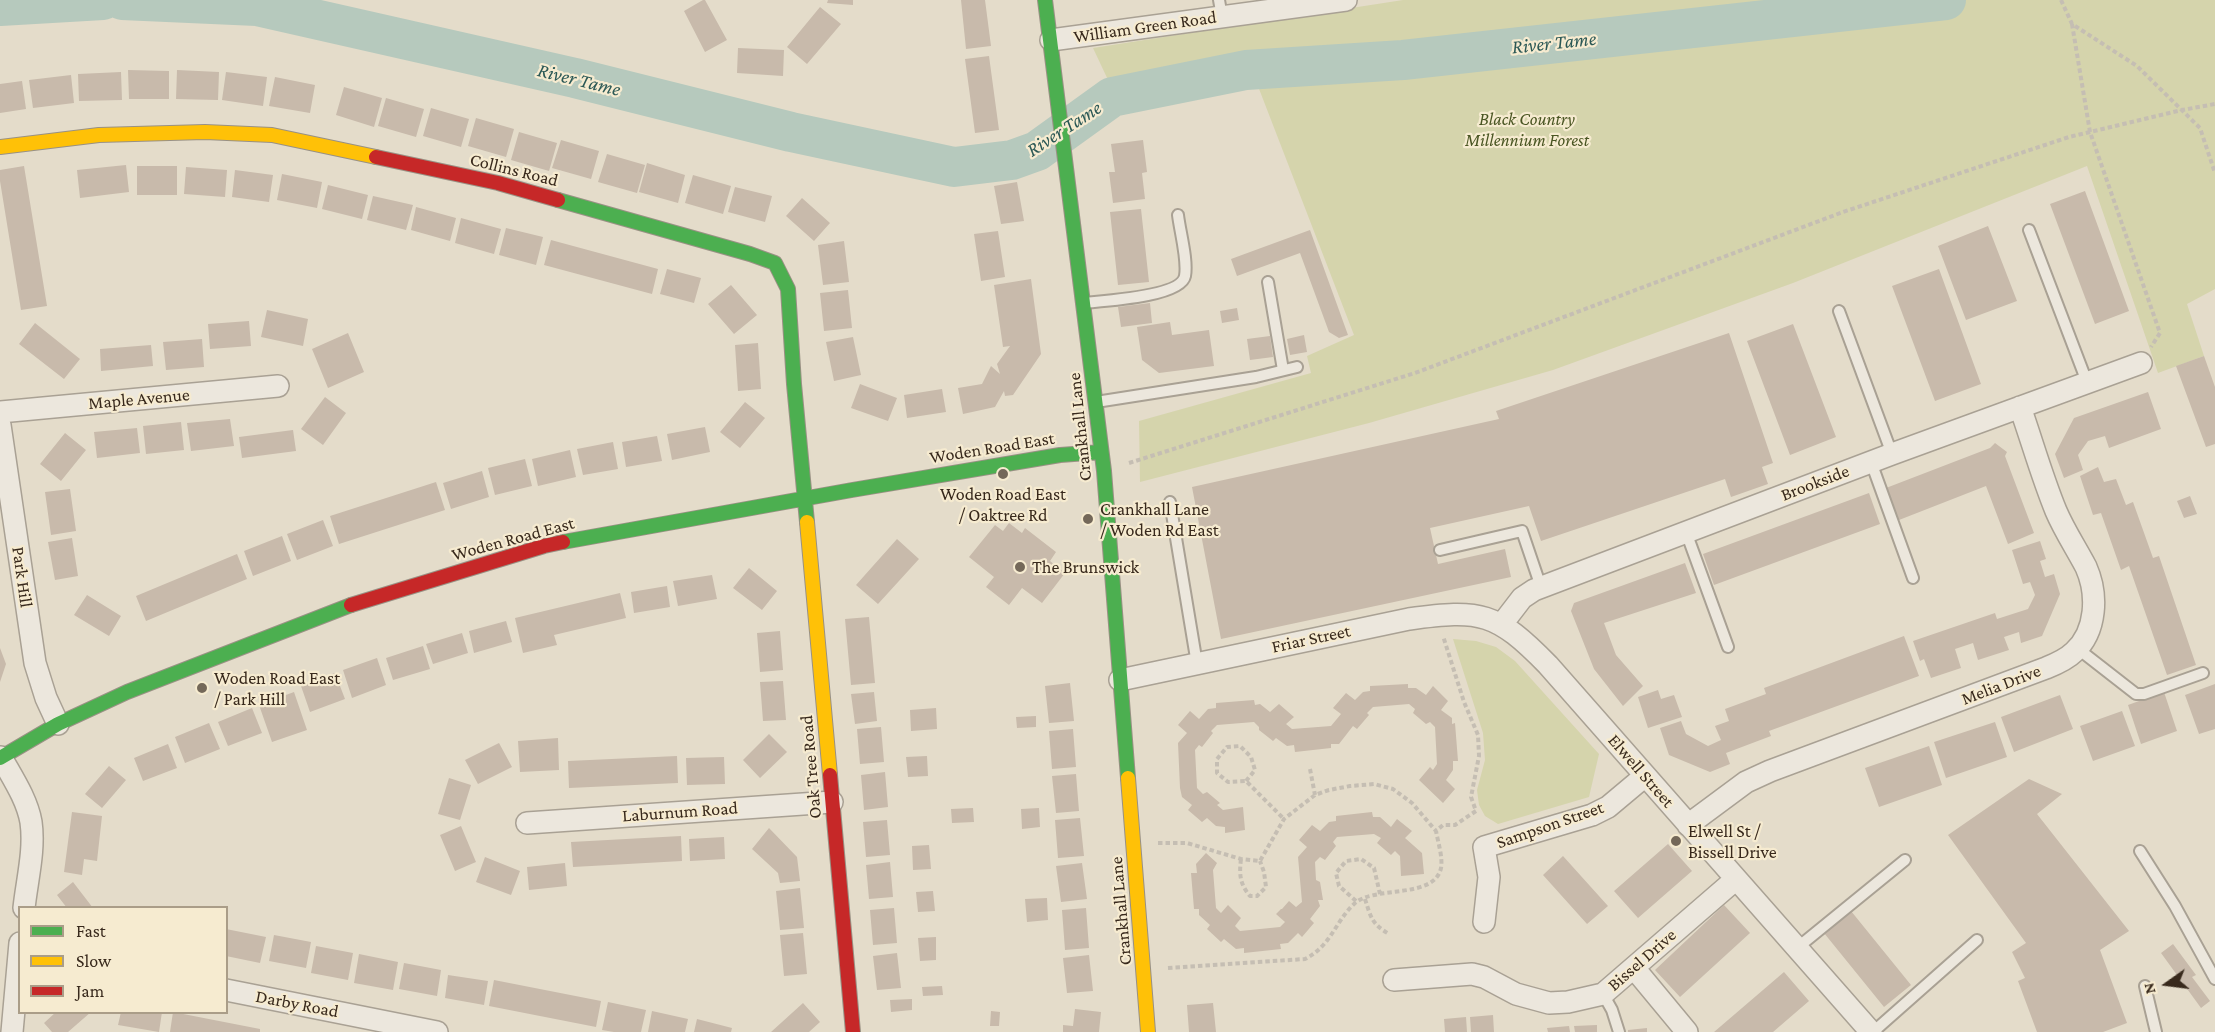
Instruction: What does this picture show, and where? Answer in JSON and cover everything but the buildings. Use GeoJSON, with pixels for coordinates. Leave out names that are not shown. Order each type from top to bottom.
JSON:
{"type":"FeatureCollection","features":[{"type":"Feature","properties":{"kind":"street","name":"Crankhall Lane"},"geometry":{"type":"LineString","coordinates":[[1045,0],[1104,471],[1148,1032]]}},
{"type":"Feature","properties":{"kind":"street","name":"William Green Road"},"geometry":{"type":"LineString","coordinates":[[1051,40],[1221,8],[1346,0]]}},
{"type":"Feature","properties":{"kind":"street","name":"Collins Road"},"geometry":{"type":"LineString","coordinates":[[0,147],[99,135],[205,132],[272,135],[498,183],[775,263],[788,289],[805,499]]}},
{"type":"Feature","properties":{"kind":"street","name":"Brookside"},"geometry":{"type":"LineString","coordinates":[[1502,624],[1522,598],[1541,587],[1892,454],[2141,363]]}},
{"type":"Feature","properties":{"kind":"street","name":"Maple Avenue"},"geometry":{"type":"LineString","coordinates":[[0,412],[278,386]]}},
{"type":"Feature","properties":{"kind":"street","name":"Melia Drive"},"geometry":{"type":"LineString","coordinates":[[1688,825],[1746,782],[1770,771],[2046,668],[2074,653],[2089,629],[2094,611],[2091,583],[2056,510],[2020,407]]}},
{"type":"Feature","properties":{"kind":"street","name":"Park Hill"},"geometry":{"type":"LineString","coordinates":[[0,425],[35,663],[46,698],[58,724]]}},
{"type":"Feature","properties":{"kind":"street","name":"Woden Road East"},"geometry":{"type":"LineString","coordinates":[[1,758],[58,724],[126,692],[339,609],[544,546],[1060,455],[1101,452]]}},
{"type":"Feature","properties":{"kind":"street","name":"Oak Tree Road"},"geometry":{"type":"LineString","coordinates":[[805,499],[853,1032]]}},
{"type":"Feature","properties":{"kind":"street","name":"Friar Street"},"geometry":{"type":"LineString","coordinates":[[1120,680],[1409,618],[1472,614],[1502,624]]}},
{"type":"Feature","properties":{"kind":"street","name":"Elwell Street"},"geometry":{"type":"LineString","coordinates":[[1502,624],[1516,633],[1548,665],[1872,1032]]}},
{"type":"Feature","properties":{"kind":"street"},"geometry":{"type":"LineString","coordinates":[[1,758],[24,802],[30,821],[32,845],[24,906]]}},
{"type":"Feature","properties":{"kind":"street","name":"Sampson Street"},"geometry":{"type":"LineString","coordinates":[[1484,922],[1490,877],[1484,847],[1592,815],[1608,807],[1645,776]]}},
{"type":"Feature","properties":{"kind":"street","name":"Laburnum Road"},"geometry":{"type":"LineString","coordinates":[[527,823],[832,802]]}},
{"type":"Feature","properties":{"kind":"street","name":"Bissel Drive"},"geometry":{"type":"LineString","coordinates":[[1394,980],[1472,974],[1484,977],[1516,994],[1549,1003],[1568,1002],[1603,994],[1736,879]]}},
{"type":"Feature","properties":{"kind":"street"},"geometry":{"type":"LineString","coordinates":[[12,1032],[18,960]]}},
{"type":"Feature","properties":{"kind":"street"},"geometry":{"type":"LineString","coordinates":[[1634,968],[1687,1032]]}},
{"type":"Feature","properties":{"kind":"street","name":"Darby Road"},"geometry":{"type":"LineString","coordinates":[[228,990],[438,1032]]}},
{"type":"Feature","properties":{"kind":"lane"},"geometry":{"type":"LineString","coordinates":[[1083,303],[1148,296],[1181,283],[1185,277],[1185,264],[1178,215]]}},
{"type":"Feature","properties":{"kind":"lane"},"geometry":{"type":"LineString","coordinates":[[2030,230],[2087,382]]}},
{"type":"Feature","properties":{"kind":"lane"},"geometry":{"type":"LineString","coordinates":[[1268,282],[1283,370]]}},
{"type":"Feature","properties":{"kind":"lane"},"geometry":{"type":"LineString","coordinates":[[1839,311],[1892,454]]}},
{"type":"Feature","properties":{"kind":"lane"},"geometry":{"type":"LineString","coordinates":[[1096,402],[1256,377],[1297,367]]}},
{"type":"Feature","properties":{"kind":"lane"},"geometry":{"type":"LineString","coordinates":[[1871,462],[1913,578]]}},
{"type":"Feature","properties":{"kind":"lane"},"geometry":{"type":"LineString","coordinates":[[1170,502],[1197,664]]}},
{"type":"Feature","properties":{"kind":"lane"},"geometry":{"type":"LineString","coordinates":[[1440,549],[1522,531],[1541,587]]}},
{"type":"Feature","properties":{"kind":"lane"},"geometry":{"type":"LineString","coordinates":[[1686,532],[1728,647]]}},
{"type":"Feature","properties":{"kind":"lane"},"geometry":{"type":"LineString","coordinates":[[2077,648],[2136,694],[2144,694],[2204,673]]}},
{"type":"Feature","properties":{"kind":"lane"},"geometry":{"type":"LineString","coordinates":[[2140,851],[2175,906],[2215,979]]}},
{"type":"Feature","properties":{"kind":"lane"},"geometry":{"type":"LineString","coordinates":[[1797,948],[1905,860]]}},
{"type":"Feature","properties":{"kind":"lane"},"geometry":{"type":"LineString","coordinates":[[1872,1032],[1977,940]]}},
{"type":"Feature","properties":{"kind":"lane"},"geometry":{"type":"LineString","coordinates":[[2145,987],[2156,1032]]}},
{"type":"Feature","properties":{"kind":"lane"},"geometry":{"type":"LineString","coordinates":[[1603,994],[1612,1010],[1619,1032]]}},
{"type":"Feature","properties":{"kind":"path"},"geometry":{"type":"LineString","coordinates":[[2061,0],[2072,24],[2090,132],[2160,333],[2141,363]]}},
{"type":"Feature","properties":{"kind":"path"},"geometry":{"type":"LineString","coordinates":[[2072,24],[2136,66],[2200,128],[2215,173]]}},
{"type":"Feature","properties":{"kind":"path"},"geometry":{"type":"LineString","coordinates":[[1104,471],[1415,373],[1843,212],[2090,132],[2215,104]]}},
{"type":"Feature","properties":{"kind":"path"},"geometry":{"type":"LineString","coordinates":[[1436,831],[1443,825],[1455,825],[1476,811],[1471,797],[1479,756],[1478,735],[1464,702],[1437,615]]}},
{"type":"Feature","properties":{"kind":"path"},"geometry":{"type":"LineString","coordinates":[[1246,781],[1254,770],[1251,757],[1240,746],[1227,747],[1216,759],[1217,773],[1228,782],[1246,781],[1284,819]]}},
{"type":"Feature","properties":{"kind":"path"},"geometry":{"type":"LineString","coordinates":[[1310,769],[1315,795]]}},
{"type":"Feature","properties":{"kind":"path"},"geometry":{"type":"LineString","coordinates":[[1143,970],[1305,959],[1317,953],[1324,946],[1356,901],[1380,894],[1426,886],[1436,879],[1441,867],[1436,831],[1412,803],[1393,789],[1374,784],[1350,786],[1315,795],[1284,819],[1260,861],[1266,887],[1257,896],[1250,896],[1241,886],[1239,872],[1241,859]]}},
{"type":"Feature","properties":{"kind":"path"},"geometry":{"type":"LineString","coordinates":[[1133,845],[1187,843],[1241,859],[1260,861]]}},
{"type":"Feature","properties":{"kind":"path"},"geometry":{"type":"LineString","coordinates":[[1356,901],[1339,886],[1336,873],[1346,861],[1361,859],[1374,868],[1380,894]]}},
{"type":"Feature","properties":{"kind":"path"},"geometry":{"type":"LineString","coordinates":[[1365,899],[1371,920],[1376,927],[1389,934]]}},
{"type":"Feature","properties":{"kind":"green space"},"geometry":{"type":"Polygon","coordinates":[[[1403,0],[1804,0],[1742,8],[1662,13],[1491,34],[1220,61],[1109,82],[1093,48],[1403,0]]]}},
{"type":"Feature","properties":{"kind":"green space","name":"Black Country Millennium Forest"},"geometry":{"type":"Polygon","coordinates":[[[1965,0],[2215,0],[2215,289],[2187,304],[2204,356],[2158,373],[2087,166],[1793,283],[1553,370],[1369,423],[1140,482],[1139,421],[1311,373],[1307,356],[1354,335],[1256,81],[1888,19],[1965,0]]]}},
{"type":"Feature","properties":{"kind":"green space"},"geometry":{"type":"Polygon","coordinates":[[[1453,639],[1476,641],[1496,647],[1515,661],[1599,754],[1589,797],[1498,824],[1485,816],[1479,805],[1477,790],[1485,760],[1483,733],[1453,639]]]}},
{"type":"Feature","properties":{"kind":"waterway","name":"River Tame"},"geometry":{"type":"LineString","coordinates":[[0,6],[103,0]]}},
{"type":"Feature","properties":{"kind":"waterway","name":"River Tame"},"geometry":{"type":"LineString","coordinates":[[122,0],[257,6],[575,78],[791,132],[954,167],[1012,160],[1037,151],[1112,97],[1246,70],[1403,60],[1946,0]]}},
{"type":"Feature","properties":{"kind":"traffic: fast"},"geometry":{"type":"LineString","coordinates":[[1045,0],[1104,471],[1128,778]]}},
{"type":"Feature","properties":{"kind":"traffic: fast"},"geometry":{"type":"LineString","coordinates":[[558,200],[775,263],[788,289],[807,522]]}},
{"type":"Feature","properties":{"kind":"traffic: fast"},"geometry":{"type":"LineString","coordinates":[[563,542],[1060,455],[1101,452]]}},
{"type":"Feature","properties":{"kind":"traffic: fast"},"geometry":{"type":"LineString","coordinates":[[0,758],[58,724],[127,692],[351,605]]}},
{"type":"Feature","properties":{"kind":"traffic: slow"},"geometry":{"type":"LineString","coordinates":[[0,147],[99,135],[205,132],[272,135],[376,157]]}},
{"type":"Feature","properties":{"kind":"traffic: slow"},"geometry":{"type":"LineString","coordinates":[[807,522],[830,775]]}},
{"type":"Feature","properties":{"kind":"traffic: slow"},"geometry":{"type":"LineString","coordinates":[[1128,778],[1148,1032]]}},
{"type":"Feature","properties":{"kind":"traffic: jam"},"geometry":{"type":"LineString","coordinates":[[376,157],[498,183],[558,200]]}},
{"type":"Feature","properties":{"kind":"traffic: jam"},"geometry":{"type":"LineString","coordinates":[[351,605],[563,542]]}},
{"type":"Feature","properties":{"kind":"traffic: jam"},"geometry":{"type":"LineString","coordinates":[[830,775],[853,1032]]}},
{"type":"Feature","properties":{"kind":"place","name":"Woden Road East / Oaktree Rd"},"geometry":{"type":"Point","coordinates":[1003,474]}},
{"type":"Feature","properties":{"kind":"place","name":"Crankhall Lane / Woden Rd East"},"geometry":{"type":"Point","coordinates":[1088,519]}},
{"type":"Feature","properties":{"kind":"place","name":"The Brunswick"},"geometry":{"type":"Point","coordinates":[1020,567]}},
{"type":"Feature","properties":{"kind":"place","name":"Woden Road East / Park Hill"},"geometry":{"type":"Point","coordinates":[202,688]}},
{"type":"Feature","properties":{"kind":"place","name":"Elwell St / Bissell Drive"},"geometry":{"type":"Point","coordinates":[1676,841]}}]}
